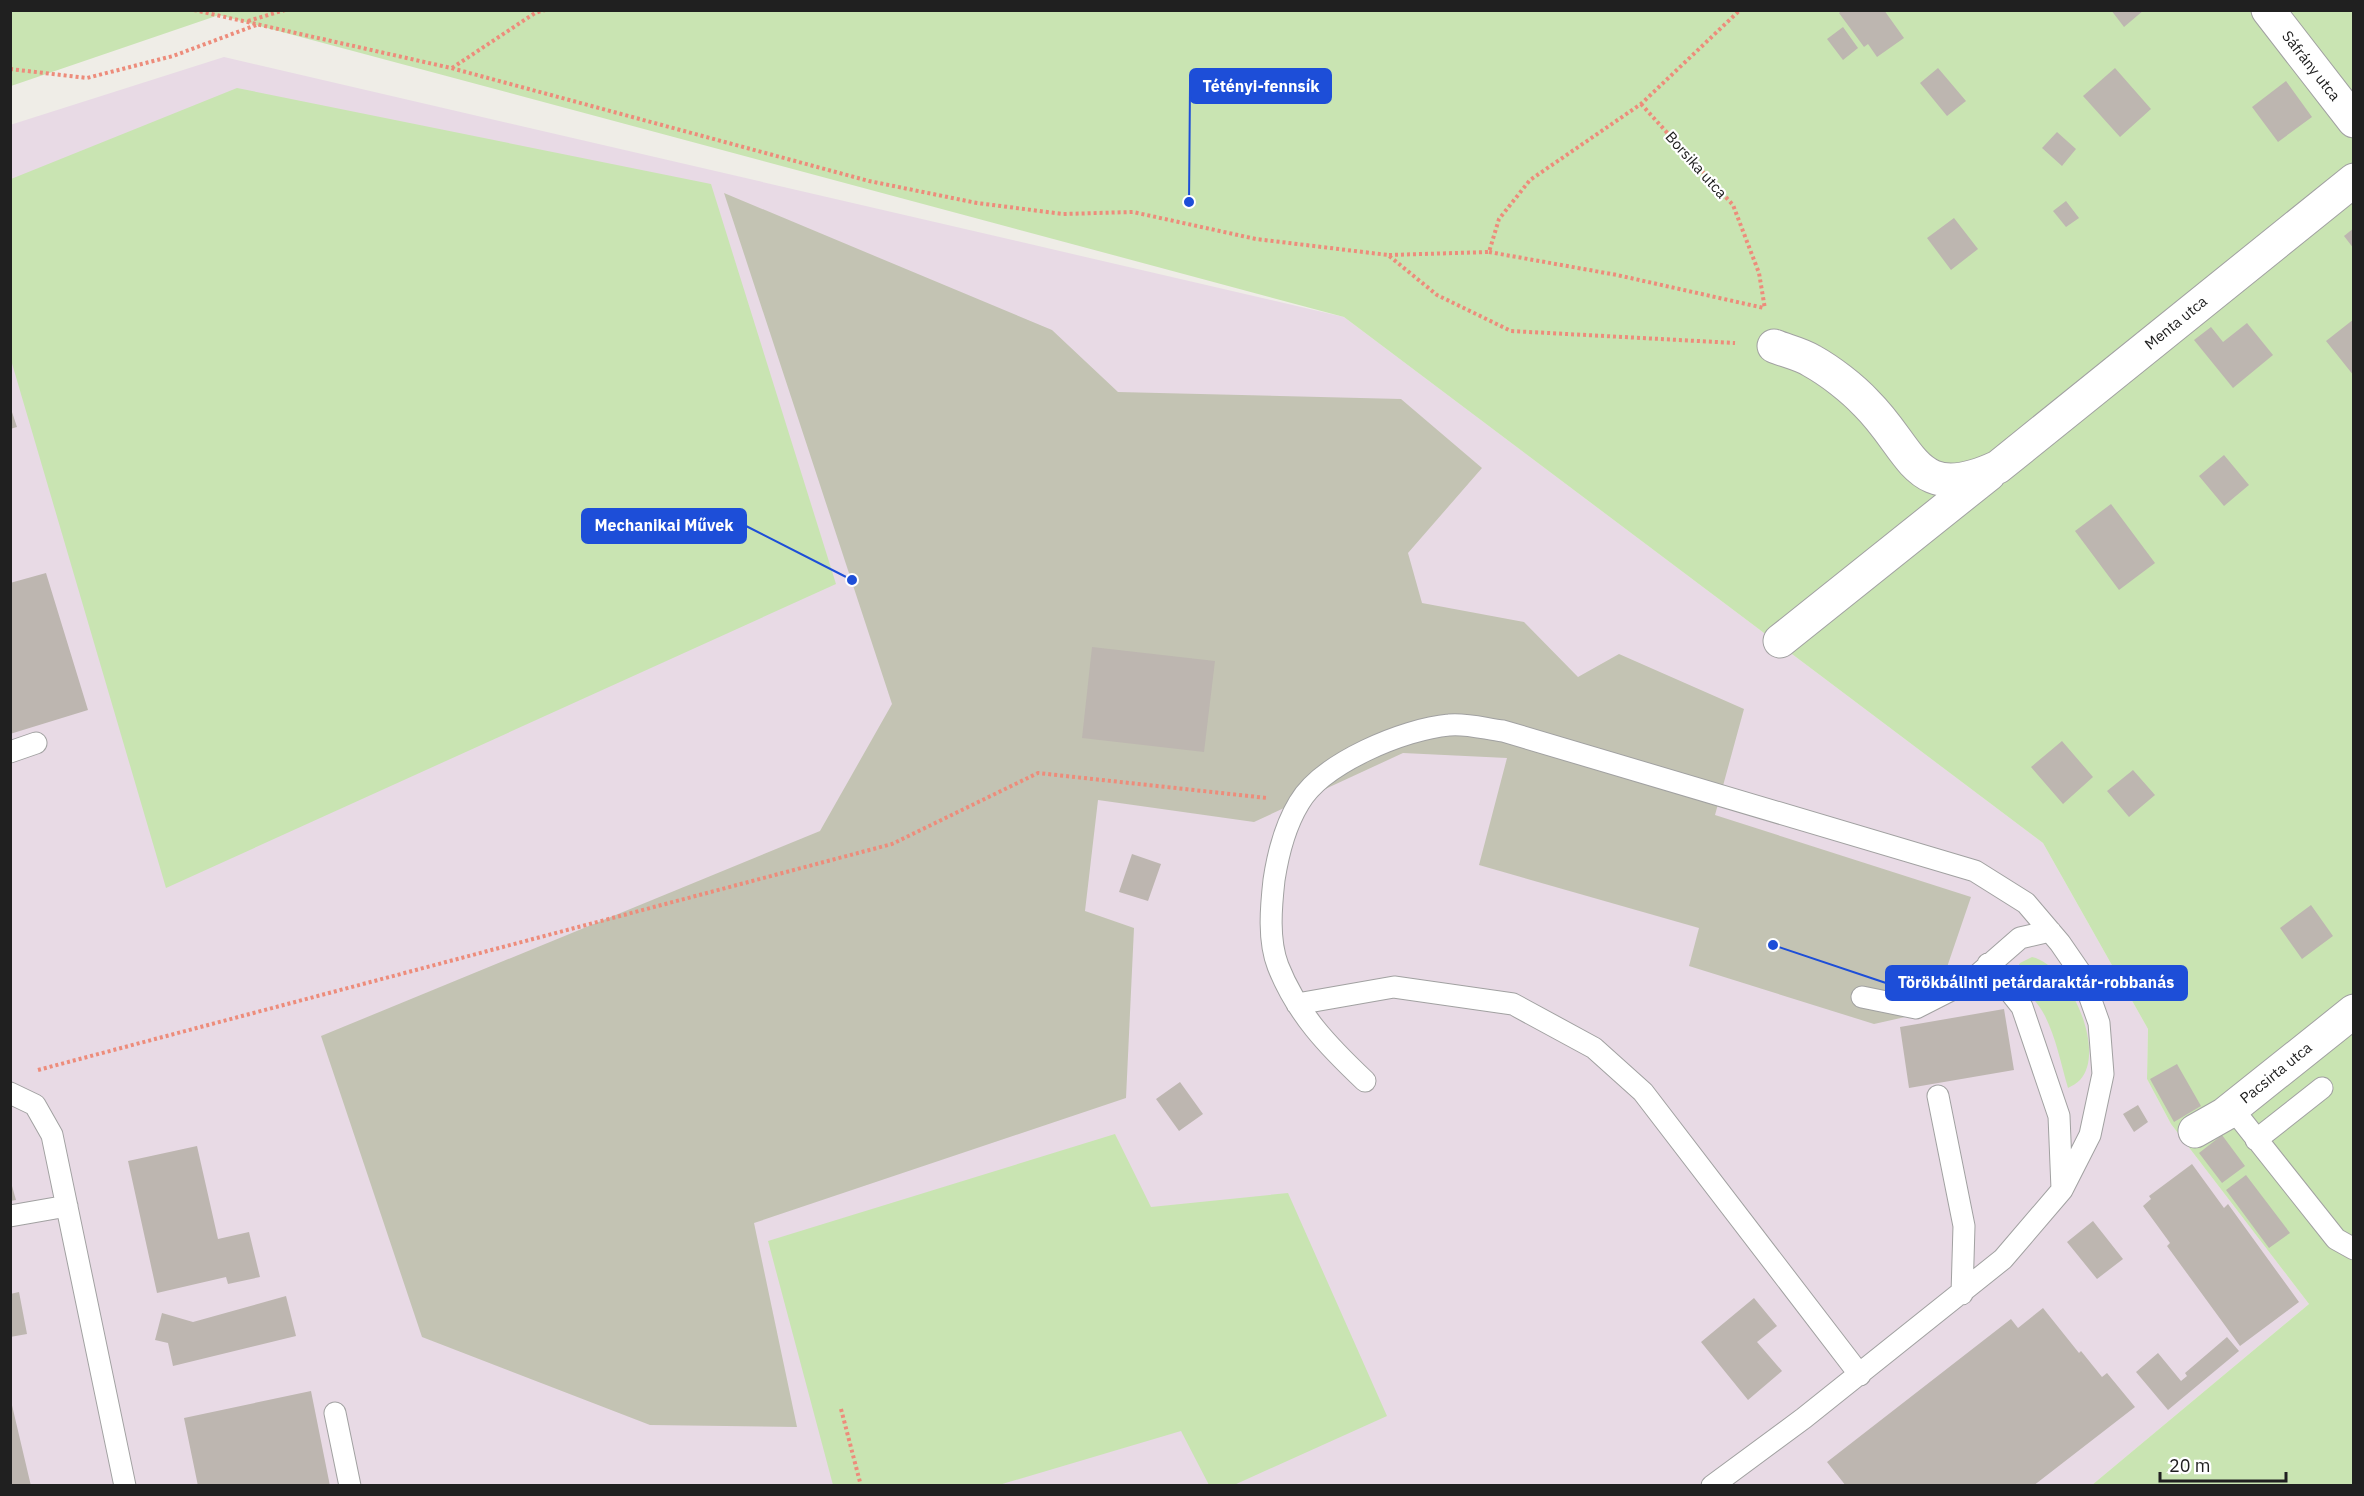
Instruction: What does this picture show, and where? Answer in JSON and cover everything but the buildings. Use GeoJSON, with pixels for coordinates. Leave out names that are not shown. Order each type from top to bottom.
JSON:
{"type":"FeatureCollection","features":[{"type":"Feature","properties":{"kind":"street","name":"Sáfrány utca"},"geometry":{"type":"LineString","coordinates":[[2268,10],[2354,121]]}},
{"type":"Feature","properties":{"kind":"street","name":"Menta utca"},"geometry":{"type":"LineString","coordinates":[[1780,641],[2354,180]]}},
{"type":"Feature","properties":{"kind":"street","name":"Menta utca"},"geometry":{"type":"LineString","coordinates":[[1774,346],[1812,361],[1867,403],[1915,467],[1939,480],[1980,475],[1998,467]]}},
{"type":"Feature","properties":{"kind":"street","name":"Pacsirta utca"},"geometry":{"type":"LineString","coordinates":[[2195,1131],[2232,1108],[2354,1011]]}},
{"type":"Feature","properties":{"kind":"lane"},"geometry":{"type":"LineString","coordinates":[[1365,1081],[1322,1040],[1296,1004],[1277,964],[1270,911],[1278,854],[1300,801],[1337,764],[1400,736],[1450,725],[1503,731],[1975,871],[2026,903],[2082,975],[2099,1023],[2103,1074],[2090,1135],[2062,1190],[2003,1259],[1962,1294],[1860,1375],[1712,1485]]}},
{"type":"Feature","properties":{"kind":"lane"},"geometry":{"type":"LineString","coordinates":[[10,752],[36,743]]}},
{"type":"Feature","properties":{"kind":"lane"},"geometry":{"type":"LineString","coordinates":[[1862,997],[1916,1008],[1974,979],[1988,964],[2020,938],[2050,931]]}},
{"type":"Feature","properties":{"kind":"lane"},"geometry":{"type":"LineString","coordinates":[[1988,964],[2022,1007],[2059,1116],[2062,1190]]}},
{"type":"Feature","properties":{"kind":"lane"},"geometry":{"type":"LineString","coordinates":[[1296,1004],[1394,987],[1513,1004],[1594,1048],[1643,1092],[1860,1375]]}},
{"type":"Feature","properties":{"kind":"lane"},"geometry":{"type":"LineString","coordinates":[[2256,1140],[2322,1089]]}},
{"type":"Feature","properties":{"kind":"lane"},"geometry":{"type":"LineString","coordinates":[[10,1093],[35,1105],[52,1135],[125,1485]]}},
{"type":"Feature","properties":{"kind":"lane"},"geometry":{"type":"LineString","coordinates":[[1938,1096],[1964,1226],[1962,1294]]}},
{"type":"Feature","properties":{"kind":"lane"},"geometry":{"type":"LineString","coordinates":[[2232,1108],[2336,1239],[2354,1249]]}},
{"type":"Feature","properties":{"kind":"lane"},"geometry":{"type":"LineString","coordinates":[[10,1216],[67,1206]]}},
{"type":"Feature","properties":{"kind":"lane"},"geometry":{"type":"LineString","coordinates":[[335,1413],[350,1485]]}},
{"type":"Feature","properties":{"kind":"path"},"geometry":{"type":"LineString","coordinates":[[195,10],[451,68],[869,181],[966,201],[1063,214],[1133,212],[1256,238],[1388,255],[1489,252],[1617,275],[1765,308]]}},
{"type":"Feature","properties":{"kind":"path"},"geometry":{"type":"LineString","coordinates":[[247,21],[285,10]]}},
{"type":"Feature","properties":{"kind":"path"},"geometry":{"type":"LineString","coordinates":[[451,68],[535,13],[545,10]]}},
{"type":"Feature","properties":{"kind":"path"},"geometry":{"type":"LineString","coordinates":[[1489,252],[1499,219],[1530,180],[1641,104],[1740,10]]}},
{"type":"Feature","properties":{"kind":"path"},"geometry":{"type":"LineString","coordinates":[[10,69],[87,78],[173,56],[260,24]]}},
{"type":"Feature","properties":{"kind":"path","name":"Borsika utca"},"geometry":{"type":"LineString","coordinates":[[1641,104],[1733,205],[1759,273],[1774,346]]}},
{"type":"Feature","properties":{"kind":"path"},"geometry":{"type":"LineString","coordinates":[[1388,255],[1437,296],[1511,331],[1774,346]]}},
{"type":"Feature","properties":{"kind":"path"},"geometry":{"type":"LineString","coordinates":[[35,1072],[66,1061],[892,844],[1038,773],[1300,801]]}},
{"type":"Feature","properties":{"kind":"path"},"geometry":{"type":"LineString","coordinates":[[841,1409],[861,1485]]}},
{"type":"Feature","properties":{"kind":"shaded area"},"geometry":{"type":"Polygon","coordinates":[[[224,57],[1344,317],[2043,843],[2148,1029],[2147,1079],[2171,1124],[2309,1304],[2092,1485],[11,1485],[10,125],[224,57]]]}},
{"type":"Feature","properties":{"kind":"shaded area"},"geometry":{"type":"Polygon","coordinates":[[[724,193],[1052,330],[1118,392],[1401,399],[1482,468],[1408,553],[1422,603],[1524,622],[1578,677],[1619,654],[1744,709],[1715,815],[1971,897],[1932,1011],[1874,1024],[1689,966],[1699,928],[1479,865],[1507,758],[1403,753],[1254,822],[1098,800],[1085,911],[1134,928],[1126,1098],[754,1223],[797,1427],[650,1425],[422,1337],[321,1036],[820,831],[892,704],[724,193]]]}},
{"type":"Feature","properties":{"kind":"green space"},"geometry":{"type":"Polygon","coordinates":[[[10,11],[2353,11],[2353,1485],[2092,1485],[2309,1304],[2171,1124],[2147,1079],[2148,1029],[2043,843],[1344,317],[219,15],[11,86],[10,11]]]}},
{"type":"Feature","properties":{"kind":"green space"},"geometry":{"type":"Polygon","coordinates":[[[237,88],[711,184],[836,584],[166,888],[11,360],[11,179],[237,88]]]}},
{"type":"Feature","properties":{"kind":"green space"},"geometry":{"type":"Polygon","coordinates":[[[2032,957],[2046,963],[2071,992],[2086,1030],[2089,1050],[2087,1067],[2080,1080],[2068,1088],[2049,1024],[2038,1005],[2014,974],[2020,963],[2032,957]]]}},
{"type":"Feature","properties":{"kind":"green space"},"geometry":{"type":"Polygon","coordinates":[[[1115,1134],[1151,1207],[1288,1193],[1387,1416],[1234,1485],[1209,1485],[1181,1431],[999,1485],[833,1485],[768,1241],[1115,1134]]]}},
{"type":"Feature","properties":{"kind":"place","name":"Tétényi-fennsík"},"geometry":{"type":"Point","coordinates":[1189,202]}},
{"type":"Feature","properties":{"kind":"place","name":"Mechanikai Művek"},"geometry":{"type":"Point","coordinates":[852,580]}},
{"type":"Feature","properties":{"kind":"place","name":"Törökbálinti petárdaraktár-robbanás"},"geometry":{"type":"Point","coordinates":[1773,945]}}]}
